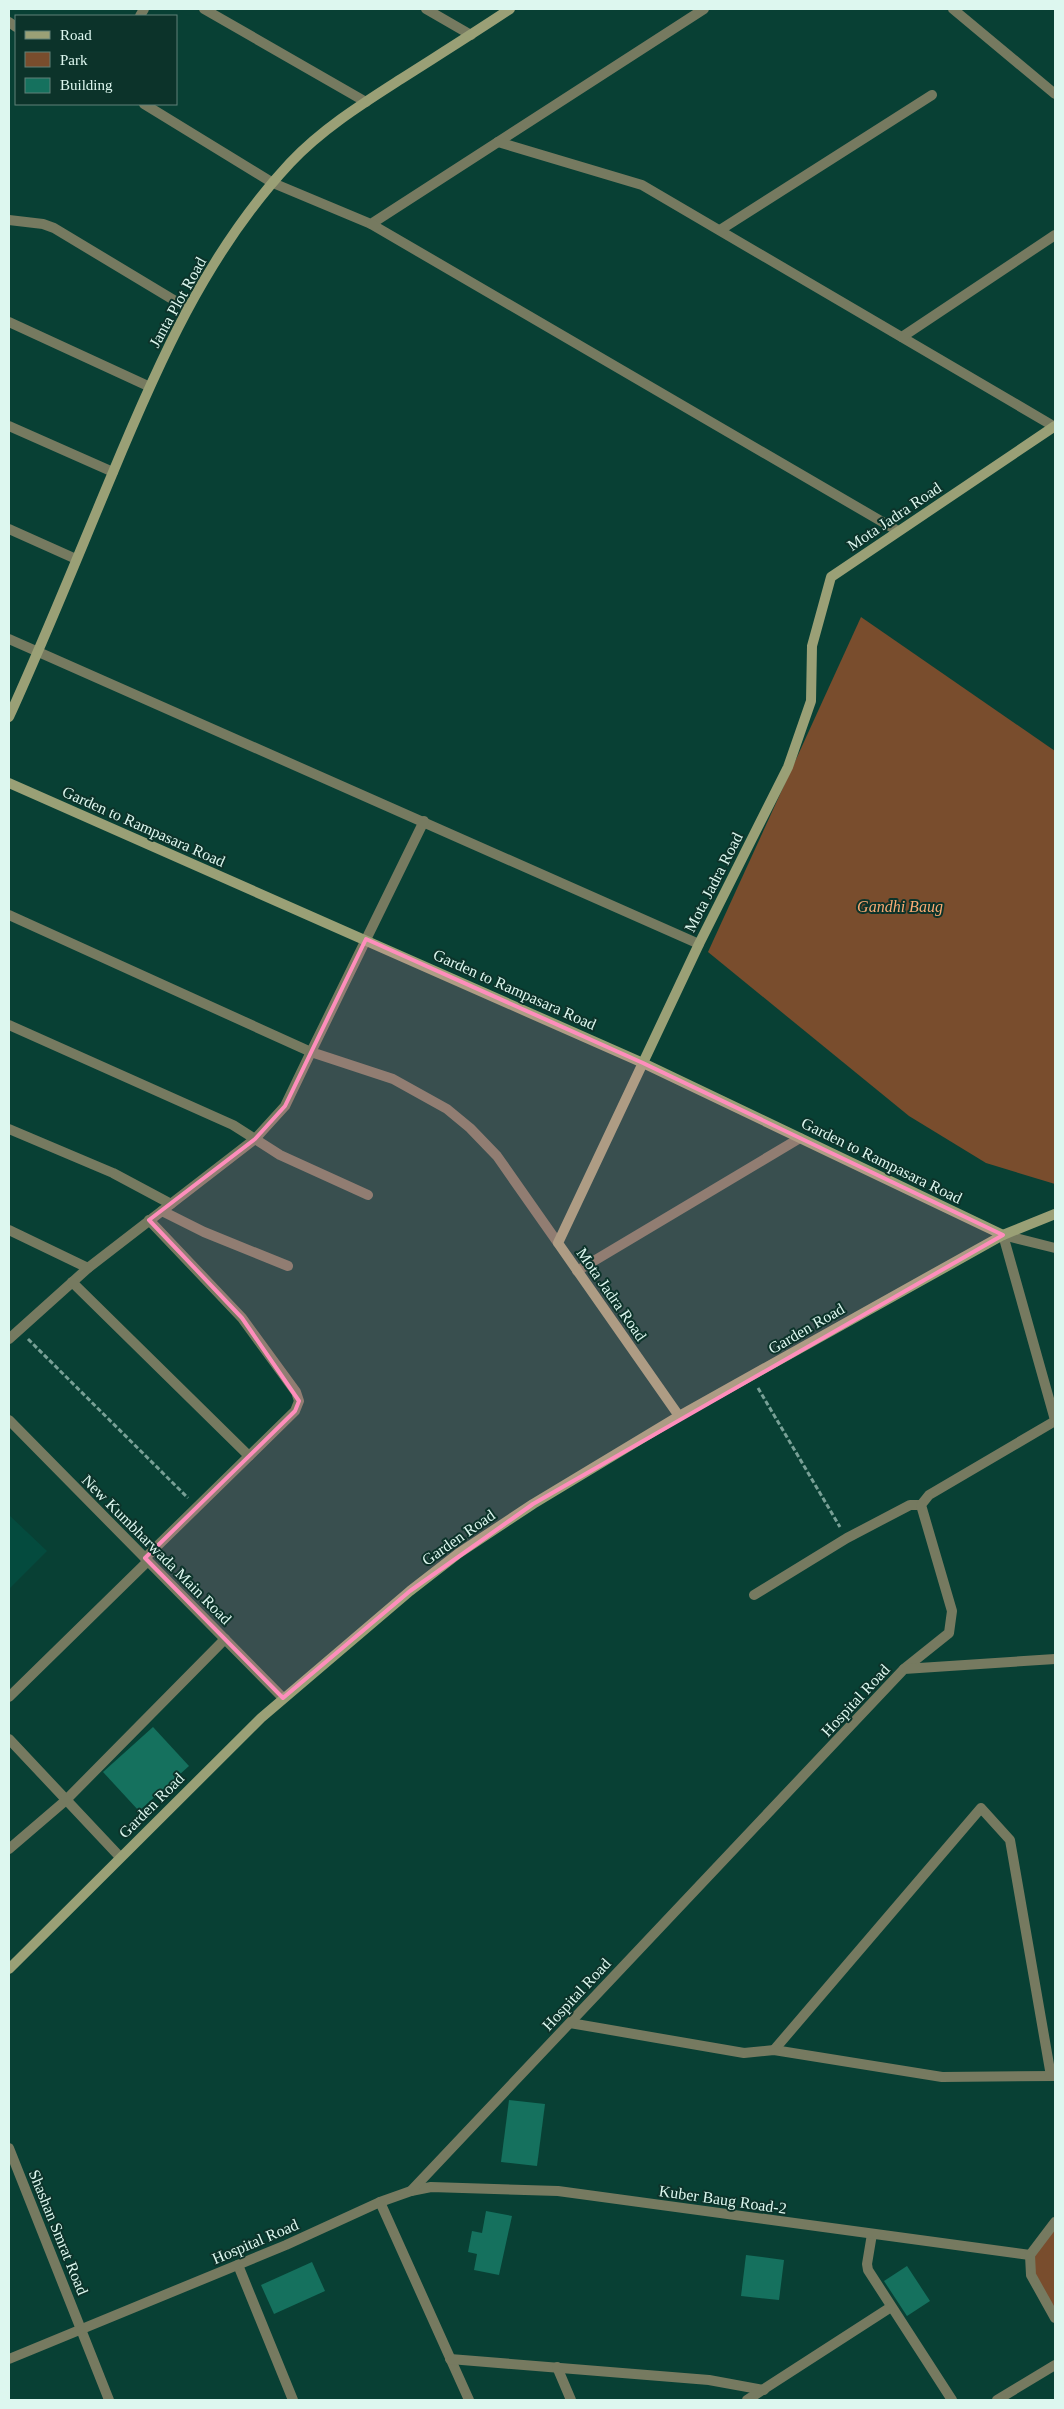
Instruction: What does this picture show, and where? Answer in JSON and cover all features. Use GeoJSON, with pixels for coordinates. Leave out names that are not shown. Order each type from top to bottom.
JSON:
{"type":"FeatureCollection","features":[{"type":"Feature","properties":{"kind":"main road","name":"Janta Plot Road"},"geometry":{"type":"LineString","coordinates":[[9,717],[38,652],[148,386],[187,308],[230,239],[273,183],[312,142],[366,102],[510,9]]}},
{"type":"Feature","properties":{"kind":"main road","name":"Mota Jadra Road"},"geometry":{"type":"LineString","coordinates":[[680,1416],[558,1244],[699,944],[788,767],[807,716],[813,690],[812,646],[830,577],[1055,427]]}},
{"type":"Feature","properties":{"kind":"main road","name":"Garden to Rampasara Road"},"geometry":{"type":"LineString","coordinates":[[9,783],[644,1063],[1003,1235]]}},
{"type":"Feature","properties":{"kind":"main road","name":"Garden Road"},"geometry":{"type":"LineString","coordinates":[[9,1969],[120,1857],[283,1698],[410,1591],[459,1553],[533,1504],[680,1416],[1003,1235],[1055,1214]]}},
{"type":"Feature","properties":{"kind":"street"},"geometry":{"type":"LineString","coordinates":[[204,9],[366,102]]}},
{"type":"Feature","properties":{"kind":"street"},"geometry":{"type":"LineString","coordinates":[[426,9],[471,35]]}},
{"type":"Feature","properties":{"kind":"street"},"geometry":{"type":"LineString","coordinates":[[370,224],[704,9]]}},
{"type":"Feature","properties":{"kind":"street"},"geometry":{"type":"LineString","coordinates":[[953,9],[1055,94]]}},
{"type":"Feature","properties":{"kind":"street"},"geometry":{"type":"LineString","coordinates":[[720,230],[932,95]]}},
{"type":"Feature","properties":{"kind":"street"},"geometry":{"type":"LineString","coordinates":[[146,105],[273,183],[370,224],[898,531]]}},
{"type":"Feature","properties":{"kind":"street"},"geometry":{"type":"LineString","coordinates":[[498,142],[642,185],[1055,427]]}},
{"type":"Feature","properties":{"kind":"street"},"geometry":{"type":"LineString","coordinates":[[9,220],[43,224],[54,228],[187,308]]}},
{"type":"Feature","properties":{"kind":"street"},"geometry":{"type":"LineString","coordinates":[[902,337],[1055,235]]}},
{"type":"Feature","properties":{"kind":"street"},"geometry":{"type":"LineString","coordinates":[[9,322],[148,386]]}},
{"type":"Feature","properties":{"kind":"street"},"geometry":{"type":"LineString","coordinates":[[9,426],[113,472]]}},
{"type":"Feature","properties":{"kind":"street"},"geometry":{"type":"LineString","coordinates":[[9,529],[76,559]]}},
{"type":"Feature","properties":{"kind":"street"},"geometry":{"type":"LineString","coordinates":[[9,639],[699,944]]}},
{"type":"Feature","properties":{"kind":"street"},"geometry":{"type":"LineString","coordinates":[[9,1339],[88,1268],[255,1140],[285,1106],[424,821]]}},
{"type":"Feature","properties":{"kind":"street"},"geometry":{"type":"LineString","coordinates":[[9,915],[311,1052],[393,1079],[447,1109],[470,1128],[497,1156],[558,1244]]}},
{"type":"Feature","properties":{"kind":"street"},"geometry":{"type":"LineString","coordinates":[[9,1025],[233,1125],[280,1155],[368,1194]]}},
{"type":"Feature","properties":{"kind":"street"},"geometry":{"type":"LineString","coordinates":[[9,1129],[113,1173],[171,1204]]}},
{"type":"Feature","properties":{"kind":"street"},"geometry":{"type":"LineString","coordinates":[[578,1271],[800,1138]]}},
{"type":"Feature","properties":{"kind":"street"},"geometry":{"type":"LineString","coordinates":[[162,1211],[197,1228],[288,1266]]}},
{"type":"Feature","properties":{"kind":"street"},"geometry":{"type":"LineString","coordinates":[[9,1697],[295,1411],[299,1401],[299,1396],[242,1318],[149,1220]]}},
{"type":"Feature","properties":{"kind":"street"},"geometry":{"type":"LineString","coordinates":[[9,1230],[88,1268]]}},
{"type":"Feature","properties":{"kind":"street"},"geometry":{"type":"LineString","coordinates":[[921,1505],[929,1494],[1055,1420],[1003,1235],[1055,1248]]}},
{"type":"Feature","properties":{"kind":"street"},"geometry":{"type":"LineString","coordinates":[[72,1282],[249,1456]]}},
{"type":"Feature","properties":{"kind":"street","name":"New Kumbharwada Main Road"},"geometry":{"type":"LineString","coordinates":[[9,1420],[283,1698]]}},
{"type":"Feature","properties":{"kind":"street"},"geometry":{"type":"LineString","coordinates":[[754,1595],[847,1538],[910,1505],[921,1505]]}},
{"type":"Feature","properties":{"kind":"street"},"geometry":{"type":"LineString","coordinates":[[904,1669],[949,1633],[952,1611],[921,1505]]}},
{"type":"Feature","properties":{"kind":"street"},"geometry":{"type":"LineString","coordinates":[[9,1849],[65,1801],[225,1639]]}},
{"type":"Feature","properties":{"kind":"street","name":"Hospital Road"},"geometry":{"type":"LineString","coordinates":[[9,2359],[238,2265],[380,2202],[411,2191],[904,1669],[1055,1659]]}},
{"type":"Feature","properties":{"kind":"street"},"geometry":{"type":"LineString","coordinates":[[9,1739],[65,1801],[120,1857]]}},
{"type":"Feature","properties":{"kind":"street"},"geometry":{"type":"LineString","coordinates":[[570,2023],[744,2053],[774,2050],[942,2077],[1053,2076],[1010,1840],[981,1808],[774,2050]]}},
{"type":"Feature","properties":{"kind":"street","name":"Shashan Smrat Road"},"geometry":{"type":"LineString","coordinates":[[9,2148],[109,2400]]}},
{"type":"Feature","properties":{"kind":"street","name":"Kuber Baug Road-2"},"geometry":{"type":"LineString","coordinates":[[411,2191],[431,2187],[558,2191],[1030,2255]]}},
{"type":"Feature","properties":{"kind":"street"},"geometry":{"type":"LineString","coordinates":[[380,2202],[469,2400]]}},
{"type":"Feature","properties":{"kind":"street"},"geometry":{"type":"LineString","coordinates":[[1055,2222],[1030,2255],[1031,2275],[1055,2318]]}},
{"type":"Feature","properties":{"kind":"street"},"geometry":{"type":"LineString","coordinates":[[872,2234],[867,2264],[891,2307],[952,2400]]}},
{"type":"Feature","properties":{"kind":"street"},"geometry":{"type":"LineString","coordinates":[[238,2265],[293,2400]]}},
{"type":"Feature","properties":{"kind":"street"},"geometry":{"type":"LineString","coordinates":[[747,2400],[891,2307]]}},
{"type":"Feature","properties":{"kind":"street"},"geometry":{"type":"LineString","coordinates":[[450,2359],[709,2380],[764,2390]]}},
{"type":"Feature","properties":{"kind":"street"},"geometry":{"type":"LineString","coordinates":[[997,2400],[1055,2364]]}},
{"type":"Feature","properties":{"kind":"street"},"geometry":{"type":"LineString","coordinates":[[557,2367],[571,2400]]}},
{"type":"Feature","properties":{"kind":"path"},"geometry":{"type":"LineString","coordinates":[[19,1330],[198,1508]]}},
{"type":"Feature","properties":{"kind":"path"},"geometry":{"type":"LineString","coordinates":[[752,1377],[847,1538]]}},
{"type":"Feature","properties":{"kind":"highlighted area"},"geometry":{"type":"Polygon","coordinates":[[[366,939],[643,1063],[1003,1235],[533,1504],[410,1591],[283,1698],[145,1558],[295,1411],[299,1401],[242,1318],[149,1220],[255,1139],[285,1106],[366,939]]]}},
{"type":"Feature","properties":{"kind":"shaded area"},"geometry":{"type":"Polygon","coordinates":[[[9,1515],[47,1551],[9,1589],[9,1515]]]}},
{"type":"Feature","properties":{"kind":"green space","name":"Gandhi Baug"},"geometry":{"type":"Polygon","coordinates":[[[861,617],[1055,751],[1055,1184],[986,1163],[909,1116],[708,952],[861,617]]]}},
{"type":"Feature","properties":{"kind":"green space"},"geometry":{"type":"Polygon","coordinates":[[[1055,2224],[1055,2314],[1033,2275],[1032,2257],[1055,2224]]]}},
{"type":"Feature","properties":{"kind":"building"},"geometry":{"type":"Polygon","coordinates":[[[153,1727],[189,1766],[139,1811],[103,1772],[153,1727]]]}},
{"type":"Feature","properties":{"kind":"building"},"geometry":{"type":"Polygon","coordinates":[[[509,2100],[545,2104],[537,2166],[501,2162],[509,2100]]]}},
{"type":"Feature","properties":{"kind":"building"},"geometry":{"type":"Polygon","coordinates":[[[486,2211],[512,2216],[499,2275],[474,2270],[477,2254],[468,2252],[472,2231],[482,2233],[486,2211]]]}},
{"type":"Feature","properties":{"kind":"building"},"geometry":{"type":"Polygon","coordinates":[[[746,2255],[784,2260],[779,2300],[741,2296],[746,2255]]]}},
{"type":"Feature","properties":{"kind":"building"},"geometry":{"type":"Polygon","coordinates":[[[312,2262],[325,2291],[274,2314],[261,2285],[312,2262]]]}},
{"type":"Feature","properties":{"kind":"building"},"geometry":{"type":"Polygon","coordinates":[[[907,2266],[930,2301],[907,2316],[884,2281],[907,2266]]]}}]}
